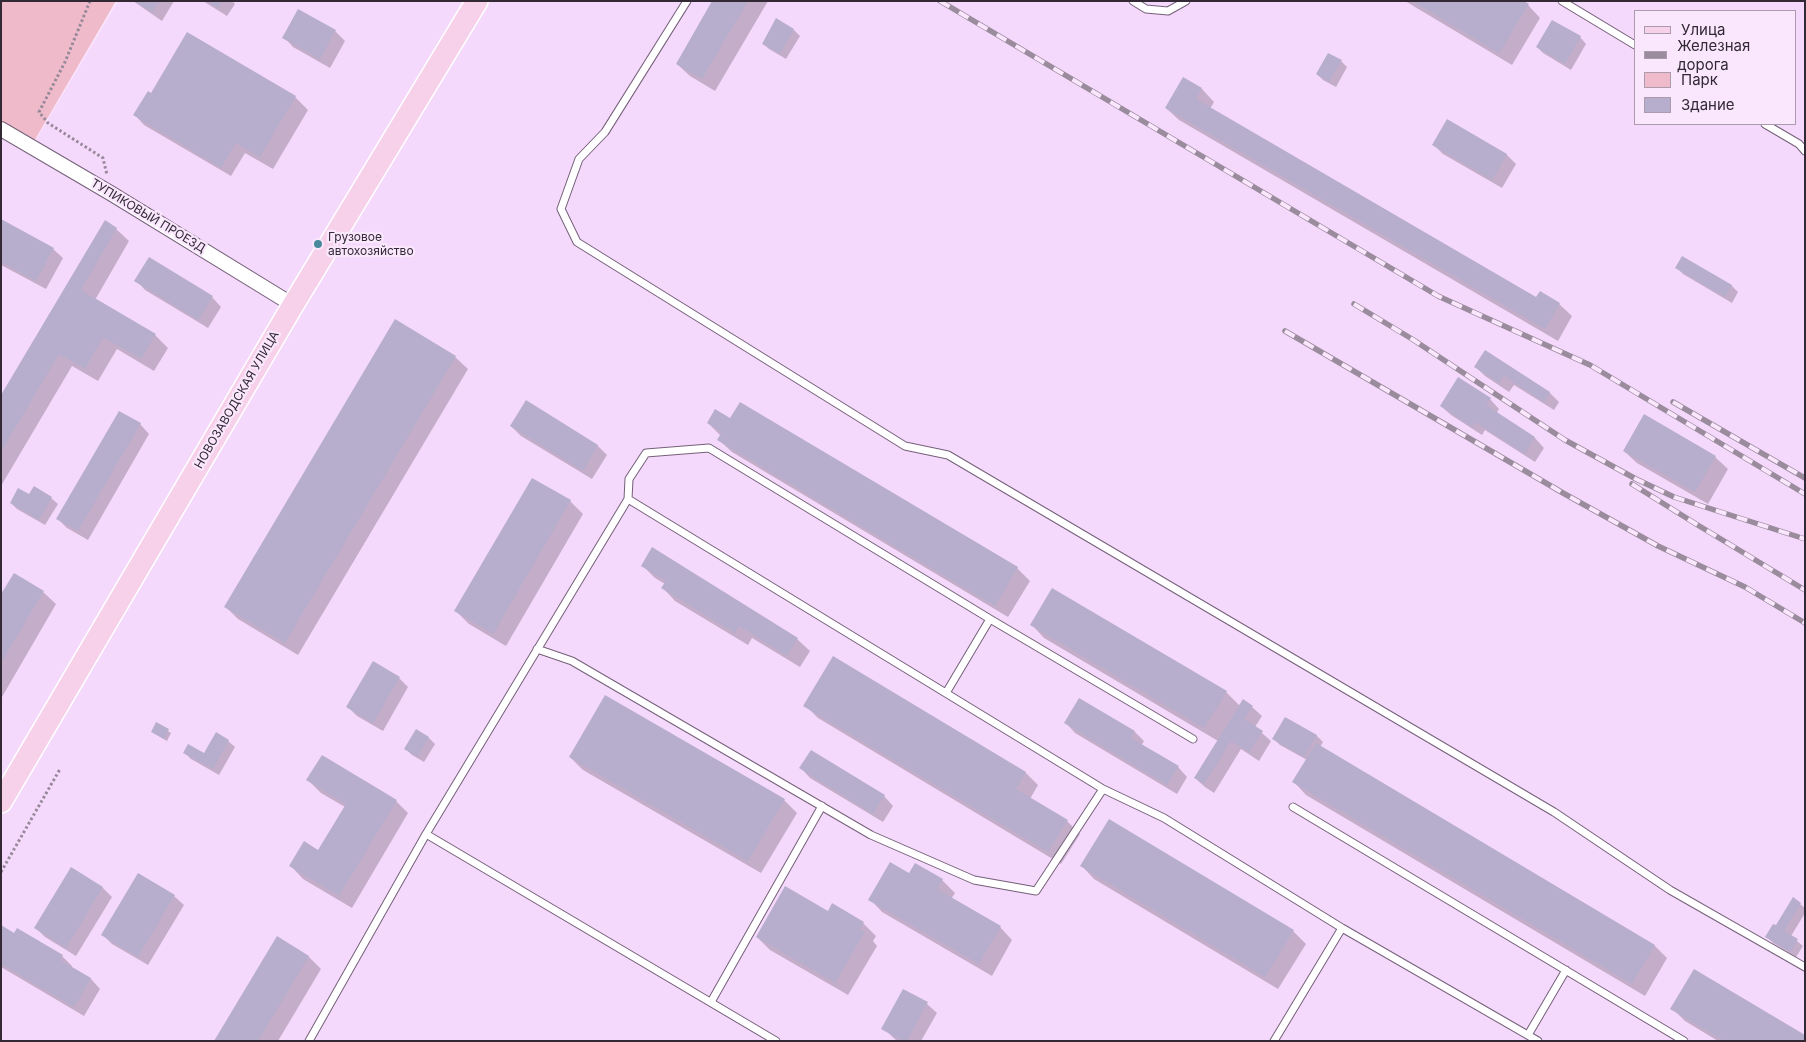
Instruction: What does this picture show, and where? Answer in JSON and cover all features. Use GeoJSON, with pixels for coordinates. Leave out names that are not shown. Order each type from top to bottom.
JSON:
{"type":"FeatureCollection","features":[{"type":"Feature","properties":{"kind":"main road","name":"НОВОЗАВОДСКАЯ УЛИЦА"},"geometry":{"type":"LineString","coordinates":[[1,802],[293,305],[478,1]]}},
{"type":"Feature","properties":{"kind":"street","name":"ТУПИКОВЫЙ ПРОЕЗД"},"geometry":{"type":"LineString","coordinates":[[1,129],[112,194],[293,305]]}},
{"type":"Feature","properties":{"kind":"lane"},"geometry":{"type":"LineString","coordinates":[[687,1],[605,132],[579,159],[561,209],[577,242],[905,446],[948,455],[1545,807],[1670,890],[1805,967]]}},
{"type":"Feature","properties":{"kind":"lane"},"geometry":{"type":"LineString","coordinates":[[1133,1],[1146,9],[1168,11],[1186,1]]}},
{"type":"Feature","properties":{"kind":"lane"},"geometry":{"type":"LineString","coordinates":[[1562,1],[1634,44]]}},
{"type":"Feature","properties":{"kind":"lane"},"geometry":{"type":"LineString","coordinates":[[1767,125],[1799,144],[1805,152]]}},
{"type":"Feature","properties":{"kind":"lane"},"geometry":{"type":"LineString","coordinates":[[309,1041],[426,834],[628,498],[629,479],[646,453],[709,448],[990,619],[1193,739]]}},
{"type":"Feature","properties":{"kind":"lane"},"geometry":{"type":"LineString","coordinates":[[628,498],[1103,789],[1164,818],[1342,928],[1538,1041]]}},
{"type":"Feature","properties":{"kind":"lane"},"geometry":{"type":"LineString","coordinates":[[946,693],[990,619]]}},
{"type":"Feature","properties":{"kind":"lane"},"geometry":{"type":"LineString","coordinates":[[537,649],[572,660],[871,835],[974,880],[1036,891],[1103,789]]}},
{"type":"Feature","properties":{"kind":"lane"},"geometry":{"type":"LineString","coordinates":[[711,1002],[822,806]]}},
{"type":"Feature","properties":{"kind":"lane"},"geometry":{"type":"LineString","coordinates":[[1293,807],[1684,1041]]}},
{"type":"Feature","properties":{"kind":"lane"},"geometry":{"type":"LineString","coordinates":[[426,834],[776,1041]]}},
{"type":"Feature","properties":{"kind":"lane"},"geometry":{"type":"LineString","coordinates":[[1274,1041],[1342,928]]}},
{"type":"Feature","properties":{"kind":"lane"},"geometry":{"type":"LineString","coordinates":[[1528,1035],[1566,970]]}},
{"type":"Feature","properties":{"kind":"path"},"geometry":{"type":"LineString","coordinates":[[90,1],[64,62],[39,112],[48,123],[103,158],[112,194]]}},
{"type":"Feature","properties":{"kind":"path"},"geometry":{"type":"LineString","coordinates":[[1,872],[60,769]]}},
{"type":"Feature","properties":{"kind":"shaded area"},"geometry":{"type":"Polygon","coordinates":[[[118,1],[472,1],[290,300],[34,143],[118,1]]]}},
{"type":"Feature","properties":{"kind":"shaded area"},"geometry":{"type":"Polygon","coordinates":[[[483,1],[1805,1],[1805,1041],[1,1041],[1,808],[483,1]]]}},
{"type":"Feature","properties":{"kind":"shaded area"},"geometry":{"type":"Polygon","coordinates":[[[1,133],[288,305],[1,792],[1,133]]]}},
{"type":"Feature","properties":{"kind":"green space"},"geometry":{"type":"Polygon","coordinates":[[[1,1],[116,1],[33,143],[1,124],[1,1]]]}},
{"type":"Feature","properties":{"kind":"building"},"geometry":{"type":"Polygon","coordinates":[[[134,1],[159,1],[152,12],[134,1]]]}},
{"type":"Feature","properties":{"kind":"building"},"geometry":{"type":"Polygon","coordinates":[[[207,1],[222,1],[218,8],[207,1]]]}},
{"type":"Feature","properties":{"kind":"building"},"geometry":{"type":"Polygon","coordinates":[[[712,1],[748,1],[702,79],[676,64],[712,1]]]}},
{"type":"Feature","properties":{"kind":"building"},"geometry":{"type":"Polygon","coordinates":[[[1412,1],[1524,1],[1529,4],[1499,53],[1412,1]]]}},
{"type":"Feature","properties":{"kind":"building"},"geometry":{"type":"Polygon","coordinates":[[[298,9],[336,30],[320,59],[282,38],[298,9]]]}},
{"type":"Feature","properties":{"kind":"building"},"geometry":{"type":"Polygon","coordinates":[[[776,18],[794,29],[780,54],[762,44],[776,18]]]}},
{"type":"Feature","properties":{"kind":"building"},"geometry":{"type":"Polygon","coordinates":[[[1552,20],[1581,36],[1565,64],[1536,47],[1552,20]]]}},
{"type":"Feature","properties":{"kind":"building"},"geometry":{"type":"Polygon","coordinates":[[[187,32],[296,96],[260,157],[236,143],[221,168],[133,115],[148,91],[151,93],[187,32]]]}},
{"type":"Feature","properties":{"kind":"building"},"geometry":{"type":"Polygon","coordinates":[[[1328,53],[1342,60],[1329,82],[1316,74],[1328,53]]]}},
{"type":"Feature","properties":{"kind":"building"},"geometry":{"type":"Polygon","coordinates":[[[1183,77],[1202,88],[1196,99],[1536,297],[1540,291],[1560,303],[1545,329],[1165,108],[1183,77]]]}},
{"type":"Feature","properties":{"kind":"building"},"geometry":{"type":"Polygon","coordinates":[[[1447,119],[1507,154],[1492,180],[1432,145],[1447,119]]]}},
{"type":"Feature","properties":{"kind":"building"},"geometry":{"type":"Polygon","coordinates":[[[1,219],[54,248],[36,281],[1,262],[1,219]]]}},
{"type":"Feature","properties":{"kind":"building"},"geometry":{"type":"Polygon","coordinates":[[[105,220],[117,228],[81,290],[156,334],[141,359],[103,337],[85,369],[59,354],[1,452],[1,395],[105,220]]]}},
{"type":"Feature","properties":{"kind":"building"},"geometry":{"type":"Polygon","coordinates":[[[1682,256],[1732,285],[1725,297],[1675,268],[1682,256]]]}},
{"type":"Feature","properties":{"kind":"building"},"geometry":{"type":"Polygon","coordinates":[[[149,257],[213,296],[198,320],[134,281],[149,257]]]}},
{"type":"Feature","properties":{"kind":"building"},"geometry":{"type":"Polygon","coordinates":[[[395,319],[456,356],[285,643],[224,607],[395,319]]]}},
{"type":"Feature","properties":{"kind":"building"},"geometry":{"type":"Polygon","coordinates":[[[1485,350],[1550,392],[1544,402],[1504,376],[1499,383],[1474,367],[1485,350]]]}},
{"type":"Feature","properties":{"kind":"building"},"geometry":{"type":"Polygon","coordinates":[[[1458,377],[1491,398],[1486,405],[1535,437],[1525,454],[1475,422],[1472,427],[1440,406],[1458,377]]]}},
{"type":"Feature","properties":{"kind":"building"},"geometry":{"type":"Polygon","coordinates":[[[526,400],[598,445],[583,471],[510,426],[526,400]]]}},
{"type":"Feature","properties":{"kind":"building"},"geometry":{"type":"Polygon","coordinates":[[[740,402],[1018,567],[995,606],[717,440],[722,432],[707,423],[715,409],[730,418],[740,402]]]}},
{"type":"Feature","properties":{"kind":"building"},"geometry":{"type":"Polygon","coordinates":[[[119,411],[141,423],[78,531],[56,519],[119,411]]]}},
{"type":"Feature","properties":{"kind":"building"},"geometry":{"type":"Polygon","coordinates":[[[1644,414],[1716,456],[1695,492],[1623,451],[1644,414]]]}},
{"type":"Feature","properties":{"kind":"building"},"geometry":{"type":"Polygon","coordinates":[[[532,478],[571,500],[493,634],[454,611],[532,478]]]}},
{"type":"Feature","properties":{"kind":"building"},"geometry":{"type":"Polygon","coordinates":[[[34,486],[52,497],[39,520],[10,503],[18,488],[29,494],[34,486]]]}},
{"type":"Feature","properties":{"kind":"building"},"geometry":{"type":"Polygon","coordinates":[[[652,547],[798,638],[787,656],[739,626],[735,633],[661,588],[666,581],[641,566],[652,547]]]}},
{"type":"Feature","properties":{"kind":"building"},"geometry":{"type":"Polygon","coordinates":[[[14,573],[44,591],[1,663],[1,594],[14,573]]]}},
{"type":"Feature","properties":{"kind":"building"},"geometry":{"type":"Polygon","coordinates":[[[1052,588],[1227,691],[1204,728],[1030,625],[1052,588]]]}},
{"type":"Feature","properties":{"kind":"building"},"geometry":{"type":"Polygon","coordinates":[[[833,656],[1026,772],[1016,789],[1068,820],[1048,852],[803,706],[833,656]]]}},
{"type":"Feature","properties":{"kind":"building"},"geometry":{"type":"Polygon","coordinates":[[[373,661],[400,677],[373,723],[346,707],[373,661]]]}},
{"type":"Feature","properties":{"kind":"building"},"geometry":{"type":"Polygon","coordinates":[[[605,695],[785,799],[748,861],[569,757],[605,695]]]}},
{"type":"Feature","properties":{"kind":"building"},"geometry":{"type":"Polygon","coordinates":[[[1079,698],[1135,731],[1131,738],[1179,766],[1167,785],[1064,723],[1079,698]]]}},
{"type":"Feature","properties":{"kind":"building"},"geometry":{"type":"Polygon","coordinates":[[[1243,699],[1253,706],[1244,719],[1263,731],[1249,752],[1231,741],[1204,784],[1194,778],[1243,699]]]}},
{"type":"Feature","properties":{"kind":"building"},"geometry":{"type":"Polygon","coordinates":[[[1285,717],[1317,735],[1304,757],[1272,739],[1285,717]]]}},
{"type":"Feature","properties":{"kind":"building"},"geometry":{"type":"Polygon","coordinates":[[[156,722],[169,729],[164,739],[151,732],[156,722]]]}},
{"type":"Feature","properties":{"kind":"building"},"geometry":{"type":"Polygon","coordinates":[[[416,729],[429,737],[418,757],[404,749],[416,729]]]}},
{"type":"Feature","properties":{"kind":"building"},"geometry":{"type":"Polygon","coordinates":[[[216,732],[229,740],[213,769],[183,753],[188,744],[204,753],[216,732]]]}},
{"type":"Feature","properties":{"kind":"building"},"geometry":{"type":"Polygon","coordinates":[[[1316,743],[1655,945],[1632,984],[1292,782],[1316,743]]]}},
{"type":"Feature","properties":{"kind":"building"},"geometry":{"type":"Polygon","coordinates":[[[811,750],[885,795],[873,814],[799,768],[811,750]]]}},
{"type":"Feature","properties":{"kind":"building"},"geometry":{"type":"Polygon","coordinates":[[[322,755],[397,800],[339,896],[289,866],[304,841],[318,850],[346,804],[306,780],[322,755]]]}},
{"type":"Feature","properties":{"kind":"building"},"geometry":{"type":"Polygon","coordinates":[[[1109,819],[1294,930],[1265,977],[1080,866],[1109,819]]]}},
{"type":"Feature","properties":{"kind":"building"},"geometry":{"type":"Polygon","coordinates":[[[890,862],[909,873],[915,863],[943,879],[937,889],[1001,926],[979,964],[868,900],[890,862]]]}},
{"type":"Feature","properties":{"kind":"building"},"geometry":{"type":"Polygon","coordinates":[[[71,867],[103,887],[66,948],[34,928],[71,867]]]}},
{"type":"Feature","properties":{"kind":"building"},"geometry":{"type":"Polygon","coordinates":[[[138,873],[175,895],[138,957],[101,935],[138,873]]]}},
{"type":"Feature","properties":{"kind":"building"},"geometry":{"type":"Polygon","coordinates":[[[785,886],[828,911],[832,903],[864,922],[860,929],[865,932],[835,983],[756,937],[785,886]]]}},
{"type":"Feature","properties":{"kind":"building"},"geometry":{"type":"Polygon","coordinates":[[[1793,897],[1801,903],[1784,931],[1798,939],[1790,952],[1765,937],[1773,924],[1776,925],[1793,897]]]}},
{"type":"Feature","properties":{"kind":"building"},"geometry":{"type":"Polygon","coordinates":[[[1,925],[14,933],[17,928],[63,955],[60,960],[91,978],[74,1007],[1,964],[1,925]]]}},
{"type":"Feature","properties":{"kind":"building"},"geometry":{"type":"Polygon","coordinates":[[[277,936],[309,956],[258,1041],[214,1041],[277,936]]]}},
{"type":"Feature","properties":{"kind":"building"},"geometry":{"type":"Polygon","coordinates":[[[1694,969],[1805,1035],[1805,1041],[1724,1041],[1670,1009],[1694,969]]]}},
{"type":"Feature","properties":{"kind":"building"},"geometry":{"type":"Polygon","coordinates":[[[903,989],[928,1002],[907,1041],[903,1041],[881,1029],[903,989]]]}},
{"type":"Feature","properties":{"kind":"railway"},"geometry":{"type":"LineString","coordinates":[[940,1],[1438,296],[1590,365],[1805,494]]}},
{"type":"Feature","properties":{"kind":"railway"},"geometry":{"type":"LineString","coordinates":[[1354,304],[1412,339],[1565,440],[1636,479],[1674,497],[1805,539]]}},
{"type":"Feature","properties":{"kind":"railway"},"geometry":{"type":"LineString","coordinates":[[1285,331],[1563,493],[1658,546],[1745,587],[1805,623]]}},
{"type":"Feature","properties":{"kind":"railway"},"geometry":{"type":"LineString","coordinates":[[1673,402],[1805,478]]}},
{"type":"Feature","properties":{"kind":"railway"},"geometry":{"type":"LineString","coordinates":[[1632,484],[1805,590]]}},
{"type":"Feature","properties":{"kind":"place","name":"Грузовое автохозяйство"},"geometry":{"type":"Point","coordinates":[318,244]}}]}
